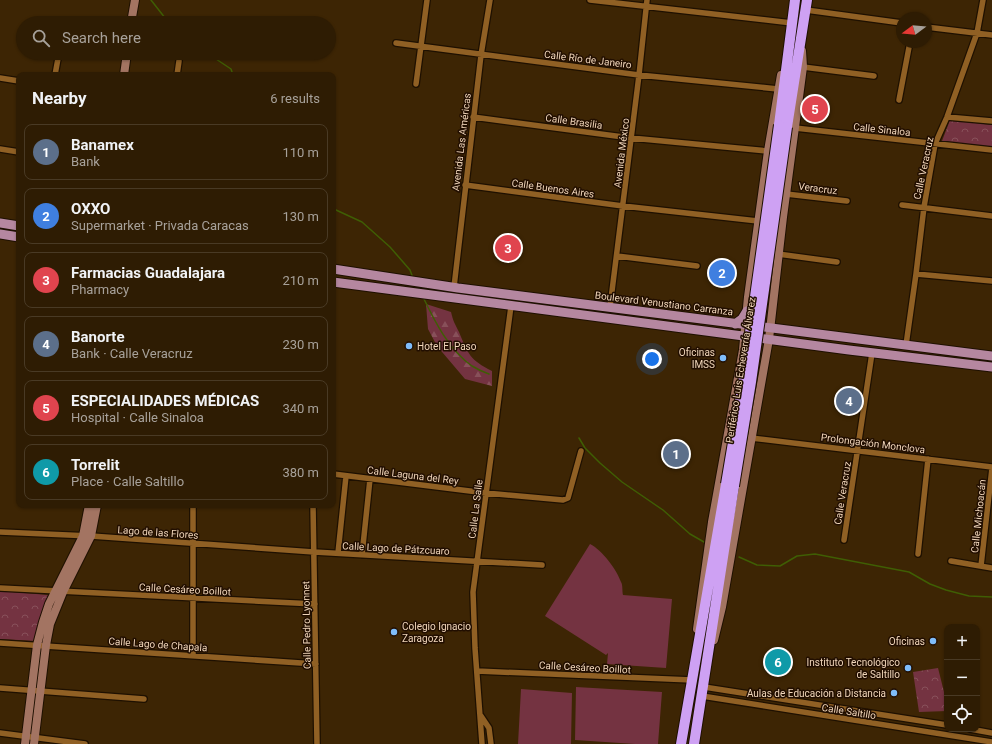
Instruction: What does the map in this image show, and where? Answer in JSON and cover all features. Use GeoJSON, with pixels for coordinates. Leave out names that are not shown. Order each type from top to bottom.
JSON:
{"type":"FeatureCollection","features":[{"type":"Feature","properties":{"kind":"highway","name":"Periférico Luis Echeverría Álvarez"},"geometry":{"type":"LineString","coordinates":[[787,127],[786,65],[795,0]]}},
{"type":"Feature","properties":{"kind":"highway","name":"Periférico Luis Echeverría Álvarez"},"geometry":{"type":"LineString","coordinates":[[694,744],[709,652],[742,383],[807,5]]}},
{"type":"Feature","properties":{"kind":"highway","name":"Periférico Luis Echeverría Álvarez"},"geometry":{"type":"LineString","coordinates":[[681,744],[730,485]]}},
{"type":"Feature","properties":{"kind":"highway"},"geometry":{"type":"LineString","coordinates":[[681,744],[690,727],[696,706],[703,692]]}},
{"type":"Feature","properties":{"kind":"main road"},"geometry":{"type":"LineString","coordinates":[[0,223],[16,226]]}},
{"type":"Feature","properties":{"kind":"main road"},"geometry":{"type":"LineString","coordinates":[[0,234],[16,237]]}},
{"type":"Feature","properties":{"kind":"main road","name":"Boulevard Venustiano Carranza"},"geometry":{"type":"LineString","coordinates":[[336,269],[407,281],[992,356]]}},
{"type":"Feature","properties":{"kind":"main road"},"geometry":{"type":"LineString","coordinates":[[336,282],[872,353],[992,367]]}},
{"type":"Feature","properties":{"kind":"main road"},"geometry":{"type":"LineString","coordinates":[[734,324],[742,319],[747,311]]}},
{"type":"Feature","properties":{"kind":"street"},"geometry":{"type":"LineString","coordinates":[[132,16],[135,0]]}},
{"type":"Feature","properties":{"kind":"street"},"geometry":{"type":"LineString","coordinates":[[416,84],[427,0]]}},
{"type":"Feature","properties":{"kind":"street","name":"Avenida Las Américas"},"geometry":{"type":"LineString","coordinates":[[454,287],[473,117],[490,0]]}},
{"type":"Feature","properties":{"kind":"street"},"geometry":{"type":"LineString","coordinates":[[590,0],[792,23]]}},
{"type":"Feature","properties":{"kind":"street","name":"Avenida México"},"geometry":{"type":"LineString","coordinates":[[610,307],[647,0]]}},
{"type":"Feature","properties":{"kind":"street","name":"Calle Veracruz"},"geometry":{"type":"LineString","coordinates":[[906,345],[924,207],[935,144],[947,117],[977,33],[983,0]]}},
{"type":"Feature","properties":{"kind":"street"},"geometry":{"type":"LineString","coordinates":[[807,5],[896,22]]}},
{"type":"Feature","properties":{"kind":"street"},"geometry":{"type":"LineString","coordinates":[[932,27],[992,34]]}},
{"type":"Feature","properties":{"kind":"street"},"geometry":{"type":"LineString","coordinates":[[709,652],[716,636],[722,607],[769,339],[786,194],[787,127],[802,67],[802,37]]}},
{"type":"Feature","properties":{"kind":"street","name":"Calle Río de Janeiro"},"geometry":{"type":"LineString","coordinates":[[396,43],[639,75],[778,89]]}},
{"type":"Feature","properties":{"kind":"street"},"geometry":{"type":"LineString","coordinates":[[898,100],[909,48]]}},
{"type":"Feature","properties":{"kind":"street"},"geometry":{"type":"LineString","coordinates":[[56,72],[58,60]]}},
{"type":"Feature","properties":{"kind":"street"},"geometry":{"type":"LineString","coordinates":[[124,72],[126,60]]}},
{"type":"Feature","properties":{"kind":"street"},"geometry":{"type":"LineString","coordinates":[[177,72],[179,60]]}},
{"type":"Feature","properties":{"kind":"street","name":"Periférico Luis Echeverría Álvarez"},"geometry":{"type":"LineString","coordinates":[[696,659],[698,618],[712,522],[742,352],[768,151],[778,89],[786,65]]}},
{"type":"Feature","properties":{"kind":"street"},"geometry":{"type":"LineString","coordinates":[[802,67],[874,76]]}},
{"type":"Feature","properties":{"kind":"street"},"geometry":{"type":"LineString","coordinates":[[0,78],[16,80]]}},
{"type":"Feature","properties":{"kind":"street","name":"Calle Brasilia"},"geometry":{"type":"LineString","coordinates":[[473,117],[631,138],[768,151]]}},
{"type":"Feature","properties":{"kind":"street"},"geometry":{"type":"LineString","coordinates":[[947,117],[992,121]]}},
{"type":"Feature","properties":{"kind":"street","name":"Calle Sinaloa"},"geometry":{"type":"LineString","coordinates":[[787,127],[992,150]]}},
{"type":"Feature","properties":{"kind":"street"},"geometry":{"type":"LineString","coordinates":[[0,149],[16,152]]}},
{"type":"Feature","properties":{"kind":"street","name":"Calle Buenos Aires"},"geometry":{"type":"LineString","coordinates":[[465,185],[623,206],[758,221]]}},
{"type":"Feature","properties":{"kind":"street","name":"Veracruz"},"geometry":{"type":"LineString","coordinates":[[786,194],[847,201]]}},
{"type":"Feature","properties":{"kind":"street"},"geometry":{"type":"LineString","coordinates":[[902,205],[992,216]]}},
{"type":"Feature","properties":{"kind":"street"},"geometry":{"type":"LineString","coordinates":[[778,254],[837,262]]}},
{"type":"Feature","properties":{"kind":"street"},"geometry":{"type":"LineString","coordinates":[[617,256],[698,266]]}},
{"type":"Feature","properties":{"kind":"street"},"geometry":{"type":"LineString","coordinates":[[916,274],[992,281]]}},
{"type":"Feature","properties":{"kind":"street"},"geometry":{"type":"LineString","coordinates":[[748,297],[750,312],[755,318],[759,320],[771,312]]}},
{"type":"Feature","properties":{"kind":"street","name":"Calle La Salle"},"geometry":{"type":"LineString","coordinates":[[482,744],[473,592],[511,306]]}},
{"type":"Feature","properties":{"kind":"street"},"geometry":{"type":"LineString","coordinates":[[742,352],[749,346],[757,345],[766,356]]}},
{"type":"Feature","properties":{"kind":"street","name":"Calle Veracruz"},"geometry":{"type":"LineString","coordinates":[[844,540],[872,353]]}},
{"type":"Feature","properties":{"kind":"street","name":"Prolongación Monclova"},"geometry":{"type":"LineString","coordinates":[[751,438],[858,450],[992,468]]}},
{"type":"Feature","properties":{"kind":"street","name":"Calle Laguna del Rey"},"geometry":{"type":"LineString","coordinates":[[336,474],[486,493],[563,500],[568,498],[581,451]]}},
{"type":"Feature","properties":{"kind":"street"},"geometry":{"type":"LineString","coordinates":[[918,554],[928,459]]}},
{"type":"Feature","properties":{"kind":"street","name":"Calle Michoacán"},"geometry":{"type":"LineString","coordinates":[[982,566],[992,468]]}},
{"type":"Feature","properties":{"kind":"street"},"geometry":{"type":"LineString","coordinates":[[338,554],[346,476]]}},
{"type":"Feature","properties":{"kind":"street"},"geometry":{"type":"LineString","coordinates":[[362,555],[370,479]]}},
{"type":"Feature","properties":{"kind":"street"},"geometry":{"type":"LineString","coordinates":[[87,536],[90,508]]}},
{"type":"Feature","properties":{"kind":"street"},"geometry":{"type":"LineString","coordinates":[[30,740],[41,645],[42,622],[87,536],[96,508]]}},
{"type":"Feature","properties":{"kind":"street"},"geometry":{"type":"LineString","coordinates":[[193,508],[193,655]]}},
{"type":"Feature","properties":{"kind":"street","name":"Calle Pedro Lyonnet"},"geometry":{"type":"LineString","coordinates":[[313,508],[317,744]]}},
{"type":"Feature","properties":{"kind":"street","name":"Lago de las Flores"},"geometry":{"type":"LineString","coordinates":[[0,532],[87,536],[314,552]]}},
{"type":"Feature","properties":{"kind":"street","name":"Calle Lago de Pátzcuaro"},"geometry":{"type":"LineString","coordinates":[[314,552],[542,565]]}},
{"type":"Feature","properties":{"kind":"street"},"geometry":{"type":"LineString","coordinates":[[951,561],[992,568]]}},
{"type":"Feature","properties":{"kind":"street","name":"Calle Cesáreo Boillot"},"geometry":{"type":"LineString","coordinates":[[0,588],[315,604]]}},
{"type":"Feature","properties":{"kind":"street","name":"Calle Lago de Chapala"},"geometry":{"type":"LineString","coordinates":[[0,643],[316,664]]}},
{"type":"Feature","properties":{"kind":"street","name":"Calle Cesáreo Boillot"},"geometry":{"type":"LineString","coordinates":[[477,671],[692,680]]}},
{"type":"Feature","properties":{"kind":"street"},"geometry":{"type":"LineString","coordinates":[[0,688],[144,699]]}},
{"type":"Feature","properties":{"kind":"street","name":"Calle Saltillo"},"geometry":{"type":"LineString","coordinates":[[703,692],[944,725]]}},
{"type":"Feature","properties":{"kind":"street","name":"Calle Saltillo"},"geometry":{"type":"LineString","coordinates":[[703,692],[992,742]]}},
{"type":"Feature","properties":{"kind":"street","name":"Calle La Salle"},"geometry":{"type":"LineString","coordinates":[[480,716],[489,728],[491,744]]}},
{"type":"Feature","properties":{"kind":"street"},"geometry":{"type":"LineString","coordinates":[[980,731],[992,733]]}},
{"type":"Feature","properties":{"kind":"street"},"geometry":{"type":"LineString","coordinates":[[0,733],[30,740],[85,744]]}},
{"type":"Feature","properties":{"kind":"green space"},"geometry":{"type":"Polygon","coordinates":[[[950,120],[992,125],[992,147],[942,141],[950,120]]]}},
{"type":"Feature","properties":{"kind":"green space"},"geometry":{"type":"Polygon","coordinates":[[[426,304],[451,312],[454,322],[471,356],[474,360],[492,371],[492,386],[465,379],[437,346],[428,329],[426,304]]]}},
{"type":"Feature","properties":{"kind":"green space"},"geometry":{"type":"Polygon","coordinates":[[[590,544],[604,555],[613,566],[622,583],[623,595],[672,599],[666,668],[607,664],[608,653],[606,655],[545,616],[590,544]]]}},
{"type":"Feature","properties":{"kind":"green space"},"geometry":{"type":"Polygon","coordinates":[[[0,591],[48,595],[37,641],[0,639],[0,591]]]}},
{"type":"Feature","properties":{"kind":"green space"},"geometry":{"type":"Polygon","coordinates":[[[938,668],[944,692],[944,711],[919,712],[913,672],[938,668]]]}},
{"type":"Feature","properties":{"kind":"green space"},"geometry":{"type":"Polygon","coordinates":[[[576,687],[662,692],[658,744],[575,740],[576,687]]]}},
{"type":"Feature","properties":{"kind":"green space"},"geometry":{"type":"Polygon","coordinates":[[[521,689],[572,693],[571,744],[518,744],[521,689]]]}},
{"type":"Feature","properties":{"kind":"waterway"},"geometry":{"type":"LineString","coordinates":[[151,0],[164,16]]}},
{"type":"Feature","properties":{"kind":"waterway"},"geometry":{"type":"LineString","coordinates":[[218,60],[231,69],[232,72]]}},
{"type":"Feature","properties":{"kind":"waterway"},"geometry":{"type":"LineString","coordinates":[[336,210],[362,222],[390,247],[410,270],[413,278]]}},
{"type":"Feature","properties":{"kind":"waterway"},"geometry":{"type":"LineString","coordinates":[[423,297],[443,335],[456,352],[472,366],[489,374]]}},
{"type":"Feature","properties":{"kind":"waterway"},"geometry":{"type":"LineString","coordinates":[[579,438],[585,448],[622,482],[663,510],[690,534],[704,542]]}},
{"type":"Feature","properties":{"kind":"waterway"},"geometry":{"type":"LineString","coordinates":[[739,557],[757,565],[780,566],[797,556],[815,554],[909,572],[930,584],[946,590],[969,596],[992,597]]}},
{"type":"Feature","properties":{"kind":"place","name":"ESPECIALIDADES MÉDICAS"},"geometry":{"type":"Point","coordinates":[815,109]}},
{"type":"Feature","properties":{"kind":"place","name":"Farmacias Guadalajara"},"geometry":{"type":"Point","coordinates":[508,248]}},
{"type":"Feature","properties":{"kind":"place","name":"OXXO"},"geometry":{"type":"Point","coordinates":[722,273]}},
{"type":"Feature","properties":{"kind":"place","name":"Hotel El Paso"},"geometry":{"type":"Point","coordinates":[409,346]}},
{"type":"Feature","properties":{"kind":"place","name":"Oficinas IMSS"},"geometry":{"type":"Point","coordinates":[723,358]}},
{"type":"Feature","properties":{"kind":"place","name":"Banorte"},"geometry":{"type":"Point","coordinates":[849,401]}},
{"type":"Feature","properties":{"kind":"place","name":"Banamex"},"geometry":{"type":"Point","coordinates":[676,454]}},
{"type":"Feature","properties":{"kind":"place","name":"Colegio Ignacio Zaragoza"},"geometry":{"type":"Point","coordinates":[394,632]}},
{"type":"Feature","properties":{"kind":"place","name":"Oficinas"},"geometry":{"type":"Point","coordinates":[933,641]}},
{"type":"Feature","properties":{"kind":"place","name":"Torrelit"},"geometry":{"type":"Point","coordinates":[778,662]}},
{"type":"Feature","properties":{"kind":"place","name":"Instituto Tecnológico de Saltillo"},"geometry":{"type":"Point","coordinates":[908,668]}},
{"type":"Feature","properties":{"kind":"place","name":"Aulas de Educación a Distancia"},"geometry":{"type":"Point","coordinates":[894,693]}}]}
